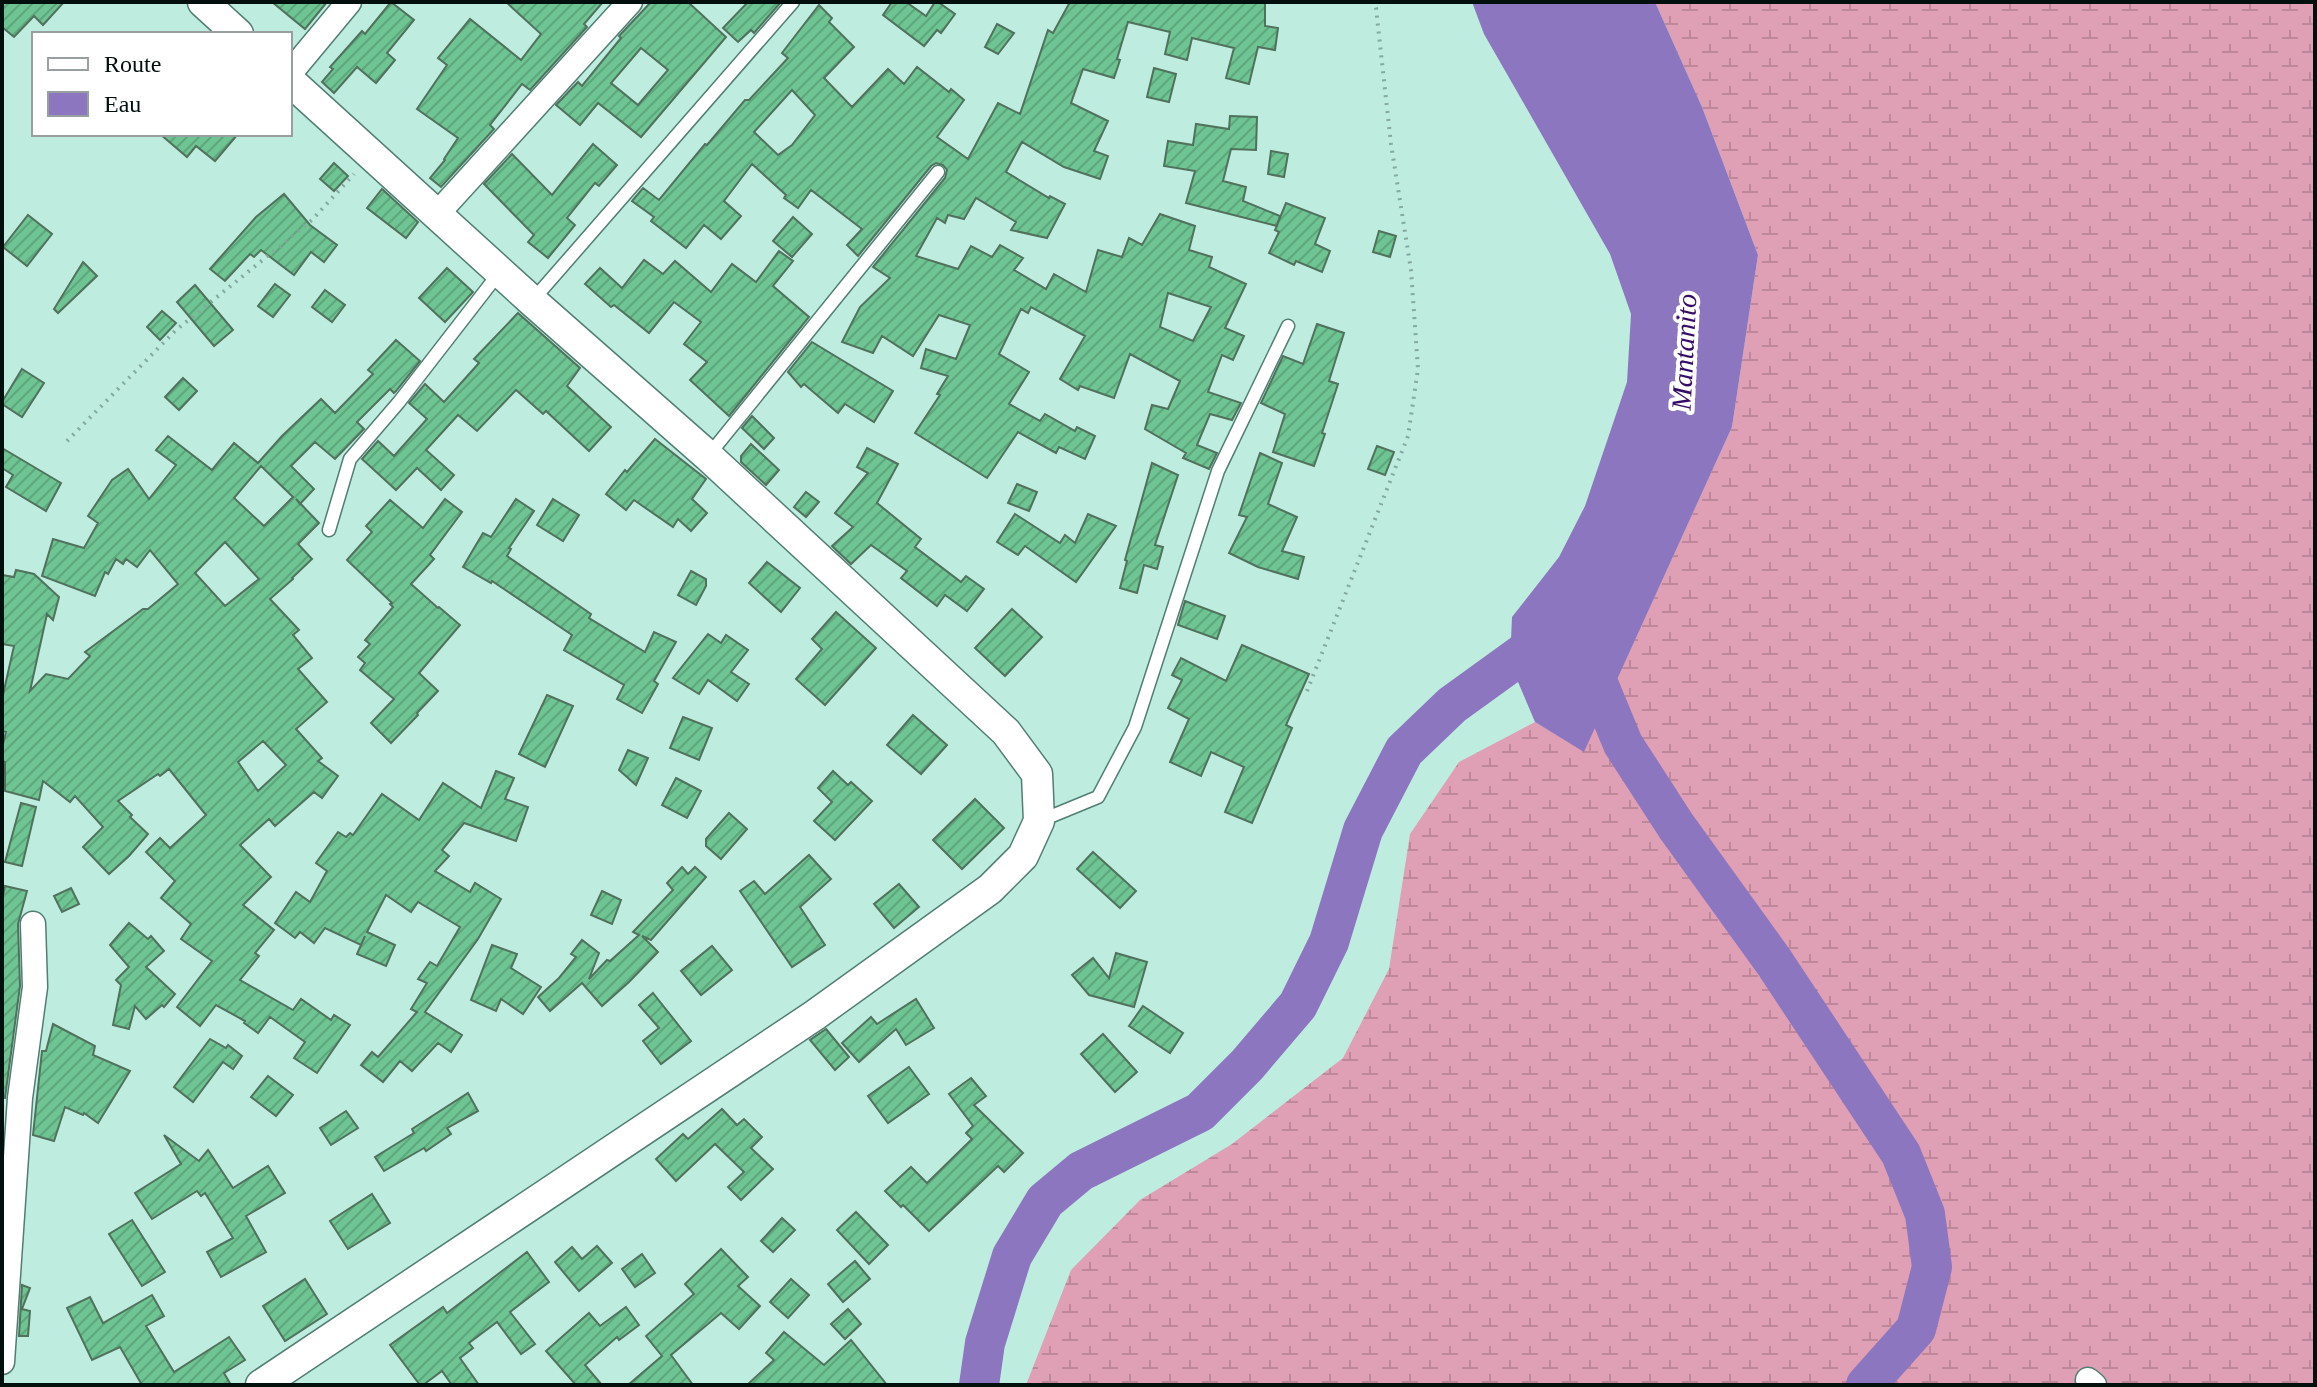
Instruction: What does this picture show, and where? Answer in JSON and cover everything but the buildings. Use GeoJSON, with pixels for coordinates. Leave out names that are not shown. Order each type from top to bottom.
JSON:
{"type":"FeatureCollection","features":[{"type":"Feature","properties":{"kind":"street"},"geometry":{"type":"LineString","coordinates":[[203,2],[236,32]]}},
{"type":"Feature","properties":{"kind":"street"},"geometry":{"type":"LineString","coordinates":[[292,71],[349,2]]}},
{"type":"Feature","properties":{"kind":"street"},"geometry":{"type":"LineString","coordinates":[[437,214],[630,2]]}},
{"type":"Feature","properties":{"kind":"street"},"geometry":{"type":"LineString","coordinates":[[261,1385],[802,1024],[941,926],[990,889],[1023,856],[1039,821],[1037,774],[1006,732],[708,456],[292,83]]}},
{"type":"Feature","properties":{"kind":"street"},"geometry":{"type":"LineString","coordinates":[[2,1362],[20,1098],[35,987],[33,924]]}},
{"type":"Feature","properties":{"kind":"lane"},"geometry":{"type":"LineString","coordinates":[[532,301],[793,2]]}},
{"type":"Feature","properties":{"kind":"lane"},"geometry":{"type":"LineString","coordinates":[[708,456],[938,172]]}},
{"type":"Feature","properties":{"kind":"lane"},"geometry":{"type":"LineString","coordinates":[[329,530],[350,459],[399,402],[500,272]]}},
{"type":"Feature","properties":{"kind":"lane"},"geometry":{"type":"LineString","coordinates":[[1039,821],[1098,797],[1135,727],[1218,471],[1288,326]]}},
{"type":"Feature","properties":{"kind":"path"},"geometry":{"type":"LineString","coordinates":[[1307,691],[1408,436],[1418,369],[1411,270],[1391,144],[1374,2]]}},
{"type":"Feature","properties":{"kind":"path"},"geometry":{"type":"LineString","coordinates":[[67,441],[175,331],[312,220],[372,155]]}},
{"type":"Feature","properties":{"kind":"green space"},"geometry":{"type":"Polygon","coordinates":[[[1655,2],[2315,2],[2315,1385],[1026,1385],[1071,1270],[1140,1200],[1232,1144],[1343,1058],[1389,969],[1410,834],[1459,762],[1535,722],[1584,751],[1732,427],[1758,255],[1702,107],[1655,2]]]}},
{"type":"Feature","properties":{"kind":"water","name":"Mantanito"},"geometry":{"type":"Polygon","coordinates":[[[1472,2],[1655,2],[1702,107],[1758,255],[1732,427],[1584,752],[1535,722],[1510,663],[1512,617],[1559,557],[1585,506],[1627,382],[1631,314],[1610,254],[1484,34],[1472,2]]]}},
{"type":"Feature","properties":{"kind":"waterway"},"geometry":{"type":"LineString","coordinates":[[979,1385],[985,1343],[1012,1256],[1045,1201],[1081,1171],[1200,1112],[1247,1065],[1298,1005],[1329,942],[1363,830],[1404,751],[1452,705],[1553,632]]}},
{"type":"Feature","properties":{"kind":"waterway"},"geometry":{"type":"LineString","coordinates":[[1585,652],[1623,744],[1676,826],[1774,962],[1901,1154],[1925,1214],[1932,1267],[1916,1329],[1866,1385]]}}]}
